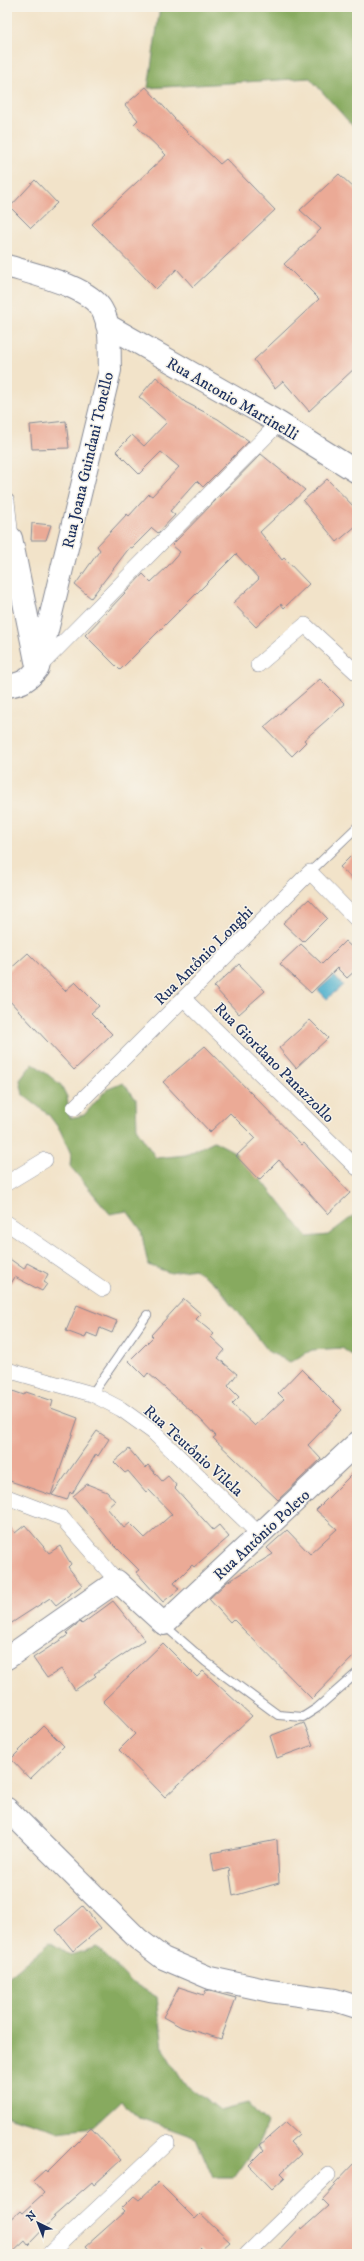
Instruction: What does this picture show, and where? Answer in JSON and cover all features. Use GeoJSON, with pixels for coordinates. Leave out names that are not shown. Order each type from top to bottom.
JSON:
{"type":"FeatureCollection","features":[{"type":"Feature","properties":{"kind":"main road","name":"Rua Joana Guindani Tonello"},"geometry":{"type":"LineString","coordinates":[[7,266],[72,288],[94,299],[102,310],[107,325],[110,370],[38,668]]}},
{"type":"Feature","properties":{"kind":"main road","name":"Rua Antonio Martinelli"},"geometry":{"type":"LineString","coordinates":[[107,325],[279,423],[357,472]]}},
{"type":"Feature","properties":{"kind":"main road"},"geometry":{"type":"LineString","coordinates":[[7,686],[18,684],[30,678],[38,668],[9,538]]}},
{"type":"Feature","properties":{"kind":"main road","name":"Rua Antônio Poleto"},"geometry":{"type":"LineString","coordinates":[[164,1624],[357,1443]]}},
{"type":"Feature","properties":{"kind":"main road"},"geometry":{"type":"LineString","coordinates":[[7,1658],[117,1581],[164,1624]]}},
{"type":"Feature","properties":{"kind":"main road"},"geometry":{"type":"LineString","coordinates":[[7,1810],[138,1939],[163,1958],[210,1978],[270,1991],[335,2000],[357,2007]]}},
{"type":"Feature","properties":{"kind":"street"},"geometry":{"type":"LineString","coordinates":[[38,668],[279,423]]}},
{"type":"Feature","properties":{"kind":"street"},"geometry":{"type":"LineString","coordinates":[[7,501],[9,538]]}},
{"type":"Feature","properties":{"kind":"street"},"geometry":{"type":"LineString","coordinates":[[258,665],[305,625],[357,673]]}},
{"type":"Feature","properties":{"kind":"street"},"geometry":{"type":"LineString","coordinates":[[310,872],[357,920]]}},
{"type":"Feature","properties":{"kind":"street","name":"Rua Antônio Longhi"},"geometry":{"type":"LineString","coordinates":[[74,1108],[310,872]]}},
{"type":"Feature","properties":{"kind":"street","name":"Rua Giordano Panazzollo"},"geometry":{"type":"LineString","coordinates":[[184,998],[357,1168]]}},
{"type":"Feature","properties":{"kind":"street"},"geometry":{"type":"LineString","coordinates":[[7,1183],[45,1160]]}},
{"type":"Feature","properties":{"kind":"street"},"geometry":{"type":"LineString","coordinates":[[7,1223],[103,1290]]}},
{"type":"Feature","properties":{"kind":"street","name":"Rua Teutônio Vilela"},"geometry":{"type":"LineString","coordinates":[[7,1370],[92,1394],[121,1409],[153,1432],[260,1535]]}},
{"type":"Feature","properties":{"kind":"street"},"geometry":{"type":"LineString","coordinates":[[8,1499],[62,1518],[117,1581]]}},
{"type":"Feature","properties":{"kind":"street"},"geometry":{"type":"LineString","coordinates":[[48,2254],[167,2142]]}},
{"type":"Feature","properties":{"kind":"street"},"geometry":{"type":"LineString","coordinates":[[247,2254],[328,2175]]}},
{"type":"Feature","properties":{"kind":"lane","name":"Rua Antônio Longhi"},"geometry":{"type":"LineString","coordinates":[[310,872],[357,827]]}},
{"type":"Feature","properties":{"kind":"lane"},"geometry":{"type":"LineString","coordinates":[[92,1394],[147,1315]]}},
{"type":"Feature","properties":{"kind":"lane"},"geometry":{"type":"LineString","coordinates":[[164,1624],[206,1662],[278,1715],[303,1717],[317,1708],[357,1673]]}},
{"type":"Feature","properties":{"kind":"green space"},"geometry":{"type":"Polygon","coordinates":[[[160,7],[357,7],[357,131],[310,78],[148,88],[160,7]]]}},
{"type":"Feature","properties":{"kind":"green space"},"geometry":{"type":"Polygon","coordinates":[[[33,1063],[61,1085],[67,1097],[70,1118],[84,1115],[106,1090],[123,1083],[136,1099],[137,1130],[156,1158],[186,1155],[214,1141],[233,1151],[253,1169],[307,1237],[328,1235],[357,1213],[357,1359],[342,1348],[312,1350],[290,1362],[269,1352],[218,1286],[194,1269],[171,1273],[148,1265],[141,1230],[127,1211],[110,1214],[70,1166],[71,1154],[60,1130],[48,1114],[23,1095],[20,1080],[33,1063]]]}},
{"type":"Feature","properties":{"kind":"green space"},"geometry":{"type":"Polygon","coordinates":[[[50,1942],[70,1955],[97,1947],[130,1981],[157,1997],[163,2049],[183,2082],[220,2110],[248,2103],[267,2124],[257,2146],[234,2178],[213,2178],[196,2138],[140,2118],[121,2101],[93,2127],[58,2131],[7,2116],[7,1978],[50,1942]]]}},
{"type":"Feature","properties":{"kind":"water"},"geometry":{"type":"Polygon","coordinates":[[[334,976],[343,985],[327,999],[318,990],[334,976]]]}},
{"type":"Feature","properties":{"kind":"building"},"geometry":{"type":"Polygon","coordinates":[[[146,87],[183,128],[220,164],[226,159],[275,210],[193,287],[177,269],[156,289],[92,224],[166,155],[134,124],[138,120],[125,105],[146,87]]]}},
{"type":"Feature","properties":{"kind":"building"},"geometry":{"type":"Polygon","coordinates":[[[339,174],[357,191],[357,366],[309,411],[283,381],[275,388],[254,360],[319,299],[284,264],[321,229],[300,210],[339,174]]]}},
{"type":"Feature","properties":{"kind":"building"},"geometry":{"type":"Polygon","coordinates":[[[35,180],[57,203],[31,228],[10,207],[35,180]]]}},
{"type":"Feature","properties":{"kind":"building"},"geometry":{"type":"Polygon","coordinates":[[[156,377],[185,402],[218,419],[249,441],[203,487],[197,481],[170,511],[175,515],[158,533],[152,528],[132,548],[130,547],[91,598],[75,585],[100,550],[97,546],[127,514],[129,516],[149,494],[152,496],[179,467],[161,452],[139,474],[116,451],[132,435],[144,446],[167,422],[139,397],[156,377]]]}},
{"type":"Feature","properties":{"kind":"building"},"geometry":{"type":"Polygon","coordinates":[[[66,421],[69,448],[32,449],[30,425],[66,421]]]}},
{"type":"Feature","properties":{"kind":"building"},"geometry":{"type":"Polygon","coordinates":[[[261,454],[305,490],[260,532],[282,560],[284,558],[309,584],[284,608],[281,604],[256,627],[233,603],[259,579],[236,554],[120,670],[85,635],[143,574],[151,582],[168,566],[180,552],[172,545],[261,454]]]}},
{"type":"Feature","properties":{"kind":"building"},"geometry":{"type":"Polygon","coordinates":[[[327,479],[357,510],[357,525],[337,542],[303,501],[327,479]]]}},
{"type":"Feature","properties":{"kind":"building"},"geometry":{"type":"Polygon","coordinates":[[[32,523],[51,525],[46,540],[31,540],[32,523]]]}},
{"type":"Feature","properties":{"kind":"building"},"geometry":{"type":"Polygon","coordinates":[[[320,679],[345,704],[304,740],[306,742],[292,756],[264,727],[320,679]]]}},
{"type":"Feature","properties":{"kind":"building"},"geometry":{"type":"Polygon","coordinates":[[[357,850],[357,883],[340,867],[357,850]]]}},
{"type":"Feature","properties":{"kind":"building"},"geometry":{"type":"Polygon","coordinates":[[[309,899],[327,918],[303,942],[283,923],[309,899]]]}},
{"type":"Feature","properties":{"kind":"building"},"geometry":{"type":"Polygon","coordinates":[[[345,941],[357,952],[357,969],[347,978],[337,968],[311,993],[280,964],[301,944],[322,964],[345,941]]]}},
{"type":"Feature","properties":{"kind":"building"},"geometry":{"type":"Polygon","coordinates":[[[28,953],[65,991],[75,982],[99,1006],[91,1013],[112,1034],[74,1070],[7,998],[7,972],[28,953]]]}},
{"type":"Feature","properties":{"kind":"building"},"geometry":{"type":"Polygon","coordinates":[[[239,964],[265,991],[239,1014],[214,987],[239,964]]]}},
{"type":"Feature","properties":{"kind":"building"},"geometry":{"type":"Polygon","coordinates":[[[310,1020],[328,1038],[296,1068],[279,1048],[310,1020]]]}},
{"type":"Feature","properties":{"kind":"building"},"geometry":{"type":"Polygon","coordinates":[[[205,1046],[302,1145],[304,1143],[350,1193],[328,1214],[279,1160],[259,1180],[236,1156],[255,1138],[230,1113],[210,1132],[163,1082],[205,1046]]]}},
{"type":"Feature","properties":{"kind":"building"},"geometry":{"type":"Polygon","coordinates":[[[7,1257],[24,1269],[27,1263],[48,1274],[44,1282],[47,1284],[42,1291],[15,1277],[7,1290],[7,1257]]]}},
{"type":"Feature","properties":{"kind":"building"},"geometry":{"type":"Polygon","coordinates":[[[184,1299],[201,1314],[196,1319],[214,1334],[211,1337],[225,1350],[218,1358],[237,1374],[228,1386],[239,1397],[232,1404],[255,1426],[284,1399],[278,1393],[301,1369],[342,1410],[308,1445],[321,1459],[278,1500],[213,1438],[216,1436],[200,1419],[148,1373],[145,1377],[129,1361],[153,1337],[151,1335],[184,1299]]]}},
{"type":"Feature","properties":{"kind":"building"},"geometry":{"type":"Polygon","coordinates":[[[77,1305],[117,1321],[112,1333],[100,1328],[97,1337],[87,1333],[85,1338],[66,1331],[77,1305]]]}},
{"type":"Feature","properties":{"kind":"building"},"geometry":{"type":"Polygon","coordinates":[[[7,1389],[24,1395],[26,1392],[53,1401],[51,1408],[78,1418],[51,1495],[7,1480],[7,1389]]]}},
{"type":"Feature","properties":{"kind":"building"},"geometry":{"type":"Polygon","coordinates":[[[97,1431],[109,1439],[98,1456],[96,1454],[72,1494],[70,1492],[67,1500],[52,1495],[97,1431]]]}},
{"type":"Feature","properties":{"kind":"building"},"geometry":{"type":"Polygon","coordinates":[[[129,1449],[145,1468],[148,1465],[162,1481],[168,1476],[177,1486],[175,1488],[213,1530],[219,1525],[229,1537],[194,1567],[192,1565],[174,1583],[179,1589],[163,1602],[136,1572],[139,1570],[111,1542],[73,1496],[87,1484],[107,1492],[115,1501],[107,1508],[124,1528],[130,1523],[145,1538],[172,1514],[149,1490],[146,1492],[128,1471],[125,1473],[114,1462],[129,1449]]]}},
{"type":"Feature","properties":{"kind":"building"},"geometry":{"type":"Polygon","coordinates":[[[357,1469],[357,1653],[312,1699],[233,1619],[230,1622],[209,1599],[227,1582],[273,1554],[267,1548],[287,1530],[310,1554],[337,1529],[316,1510],[357,1469]]]}},
{"type":"Feature","properties":{"kind":"building"},"geometry":{"type":"Polygon","coordinates":[[[7,1522],[15,1533],[25,1525],[49,1553],[60,1546],[71,1564],[68,1567],[82,1585],[56,1605],[50,1598],[7,1626],[7,1522]]]}},
{"type":"Feature","properties":{"kind":"building"},"geometry":{"type":"Polygon","coordinates":[[[113,1601],[145,1640],[94,1674],[96,1676],[75,1690],[61,1669],[47,1678],[33,1658],[68,1635],[66,1633],[80,1622],[82,1624],[113,1601]]]}},
{"type":"Feature","properties":{"kind":"building"},"geometry":{"type":"Polygon","coordinates":[[[163,1643],[197,1677],[203,1671],[252,1716],[165,1797],[119,1750],[135,1734],[103,1701],[163,1643]]]}},
{"type":"Feature","properties":{"kind":"building"},"geometry":{"type":"Polygon","coordinates":[[[304,1723],[313,1745],[277,1758],[270,1736],[304,1723]]]}},
{"type":"Feature","properties":{"kind":"building"},"geometry":{"type":"Polygon","coordinates":[[[44,1726],[64,1746],[30,1779],[11,1759],[44,1726]]]}},
{"type":"Feature","properties":{"kind":"building"},"geometry":{"type":"Polygon","coordinates":[[[277,1840],[279,1883],[233,1896],[229,1868],[214,1872],[211,1853],[277,1840]]]}},
{"type":"Feature","properties":{"kind":"building"},"geometry":{"type":"Polygon","coordinates":[[[83,1906],[101,1928],[73,1951],[56,1930],[83,1906]]]}},
{"type":"Feature","properties":{"kind":"building"},"geometry":{"type":"Polygon","coordinates":[[[179,1987],[204,1995],[206,1990],[236,1998],[221,2039],[181,2027],[163,2017],[179,1987]]]}},
{"type":"Feature","properties":{"kind":"building"},"geometry":{"type":"Polygon","coordinates":[[[286,2122],[299,2134],[290,2142],[301,2154],[281,2173],[285,2177],[272,2189],[249,2165],[264,2150],[260,2145],[286,2122]]]}},
{"type":"Feature","properties":{"kind":"building"},"geometry":{"type":"Polygon","coordinates":[[[91,2128],[121,2160],[94,2185],[92,2182],[53,2216],[55,2217],[28,2245],[25,2241],[11,2254],[7,2254],[7,2223],[20,2211],[22,2213],[44,2193],[33,2181],[45,2170],[47,2172],[91,2128]]]}},
{"type":"Feature","properties":{"kind":"building"},"geometry":{"type":"Polygon","coordinates":[[[357,2160],[357,2254],[276,2254],[301,2227],[302,2229],[328,2206],[322,2200],[336,2185],[334,2184],[357,2160]]]}},
{"type":"Feature","properties":{"kind":"building"},"geometry":{"type":"Polygon","coordinates":[[[158,2182],[195,2219],[200,2214],[230,2242],[216,2254],[207,2254],[201,2248],[195,2254],[93,2254],[86,2246],[124,2212],[121,2209],[134,2196],[139,2200],[158,2182]]]}}]}
